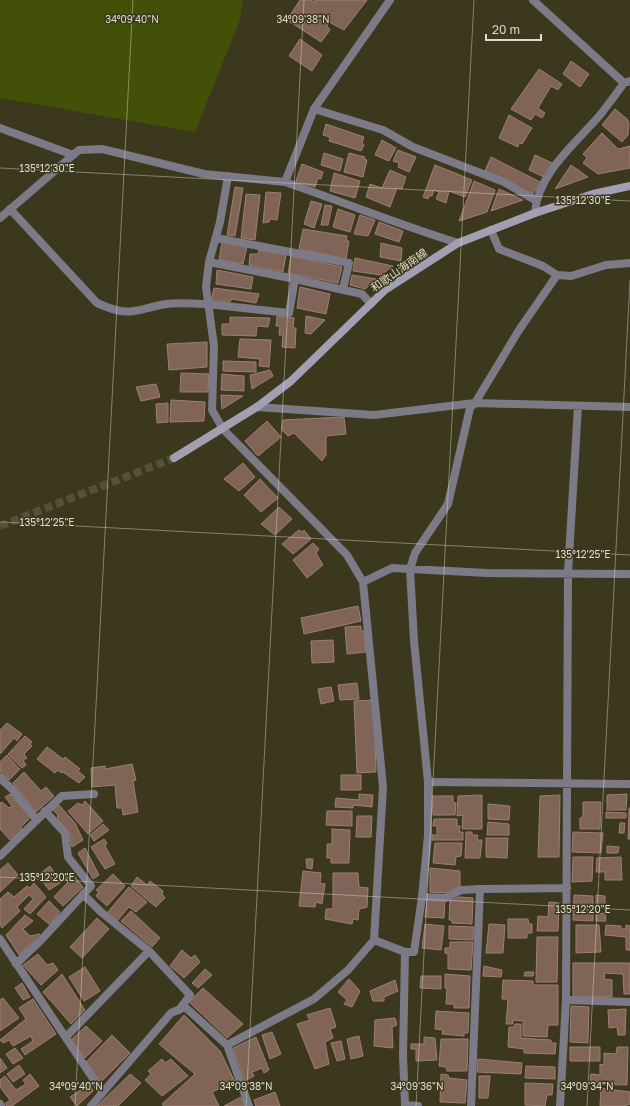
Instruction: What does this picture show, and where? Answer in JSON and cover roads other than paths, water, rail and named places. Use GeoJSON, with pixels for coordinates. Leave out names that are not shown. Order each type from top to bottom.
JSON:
{"type":"FeatureCollection","features":[{"type":"Feature","properties":{"kind":"main road","name":"和歌山海南線"},"geometry":{"type":"LineString","coordinates":[[174,458],[257,407],[291,381],[385,290],[458,243],[535,213],[593,194],[630,186]]}},
{"type":"Feature","properties":{"kind":"street"},"geometry":{"type":"LineString","coordinates":[[285,182],[314,110],[390,0]]}},
{"type":"Feature","properties":{"kind":"street"},"geometry":{"type":"LineString","coordinates":[[533,0],[627,82],[570,146],[540,188],[536,200],[535,213]]}},
{"type":"Feature","properties":{"kind":"street"},"geometry":{"type":"LineString","coordinates":[[314,110],[383,130],[413,147],[504,182],[536,200]]}},
{"type":"Feature","properties":{"kind":"street"},"geometry":{"type":"LineString","coordinates":[[0,128],[73,155]]}},
{"type":"Feature","properties":{"kind":"street"},"geometry":{"type":"LineString","coordinates":[[0,218],[79,150],[102,149],[204,174],[285,182],[360,208],[401,225],[458,243]]}},
{"type":"Feature","properties":{"kind":"street"},"geometry":{"type":"LineString","coordinates":[[226,1045],[314,999],[348,970],[374,940],[383,787],[362,582],[347,555],[223,429],[212,410],[214,346],[207,304],[206,286],[209,262],[216,238],[228,176]]}},
{"type":"Feature","properties":{"kind":"street"},"geometry":{"type":"LineString","coordinates":[[10,209],[97,303],[114,311],[127,313],[168,304],[207,304],[289,313],[295,279]]}},
{"type":"Feature","properties":{"kind":"street"},"geometry":{"type":"LineString","coordinates":[[491,230],[499,249],[543,266],[557,275],[571,276],[606,265],[630,263]]}},
{"type":"Feature","properties":{"kind":"street"},"geometry":{"type":"LineString","coordinates":[[216,238],[349,263],[343,289]]}},
{"type":"Feature","properties":{"kind":"street"},"geometry":{"type":"LineString","coordinates":[[209,262],[343,289],[362,294],[371,304]]}},
{"type":"Feature","properties":{"kind":"street"},"geometry":{"type":"LineString","coordinates":[[374,940],[406,952],[414,952],[422,897],[428,836],[428,782],[414,642],[410,568],[415,553],[448,504],[470,408],[475,403],[519,330],[557,275]]}},
{"type":"Feature","properties":{"kind":"street"},"geometry":{"type":"LineString","coordinates":[[257,407],[374,415],[475,403],[630,407]]}},
{"type":"Feature","properties":{"kind":"street"},"geometry":{"type":"LineString","coordinates":[[560,1106],[566,1000],[568,573],[578,406]]}},
{"type":"Feature","properties":{"kind":"street"},"geometry":{"type":"LineString","coordinates":[[362,582],[392,568],[487,573],[630,574]]}},
{"type":"Feature","properties":{"kind":"street"},"geometry":{"type":"LineString","coordinates":[[0,778],[41,816],[65,833],[68,857],[91,886],[16,964]]}},
{"type":"Feature","properties":{"kind":"street"},"geometry":{"type":"LineString","coordinates":[[428,782],[630,784]]}},
{"type":"Feature","properties":{"kind":"street"},"geometry":{"type":"LineString","coordinates":[[0,856],[62,796],[94,794]]}},
{"type":"Feature","properties":{"kind":"street"},"geometry":{"type":"LineString","coordinates":[[422,897],[446,898],[461,890],[567,888]]}},
{"type":"Feature","properties":{"kind":"street"},"geometry":{"type":"LineString","coordinates":[[471,1106],[480,889]]}},
{"type":"Feature","properties":{"kind":"street"},"geometry":{"type":"LineString","coordinates":[[83,894],[101,912],[150,951],[190,995],[178,1010]]}},
{"type":"Feature","properties":{"kind":"street"},"geometry":{"type":"LineString","coordinates":[[0,939],[102,1092]]}},
{"type":"Feature","properties":{"kind":"street"},"geometry":{"type":"LineString","coordinates":[[66,1037],[150,951]]}},
{"type":"Feature","properties":{"kind":"street"},"geometry":{"type":"LineString","coordinates":[[406,952],[403,1055],[405,1106],[418,1106]]}},
{"type":"Feature","properties":{"kind":"street"},"geometry":{"type":"LineString","coordinates":[[566,1000],[630,1002]]}},
{"type":"Feature","properties":{"kind":"street"},"geometry":{"type":"LineString","coordinates":[[91,1106],[171,1013],[185,1007],[226,1045],[249,1106]]}},
{"type":"Feature","properties":{"kind":"tunnel"},"geometry":{"type":"LineString","coordinates":[[0,526],[174,458]]}}]}
